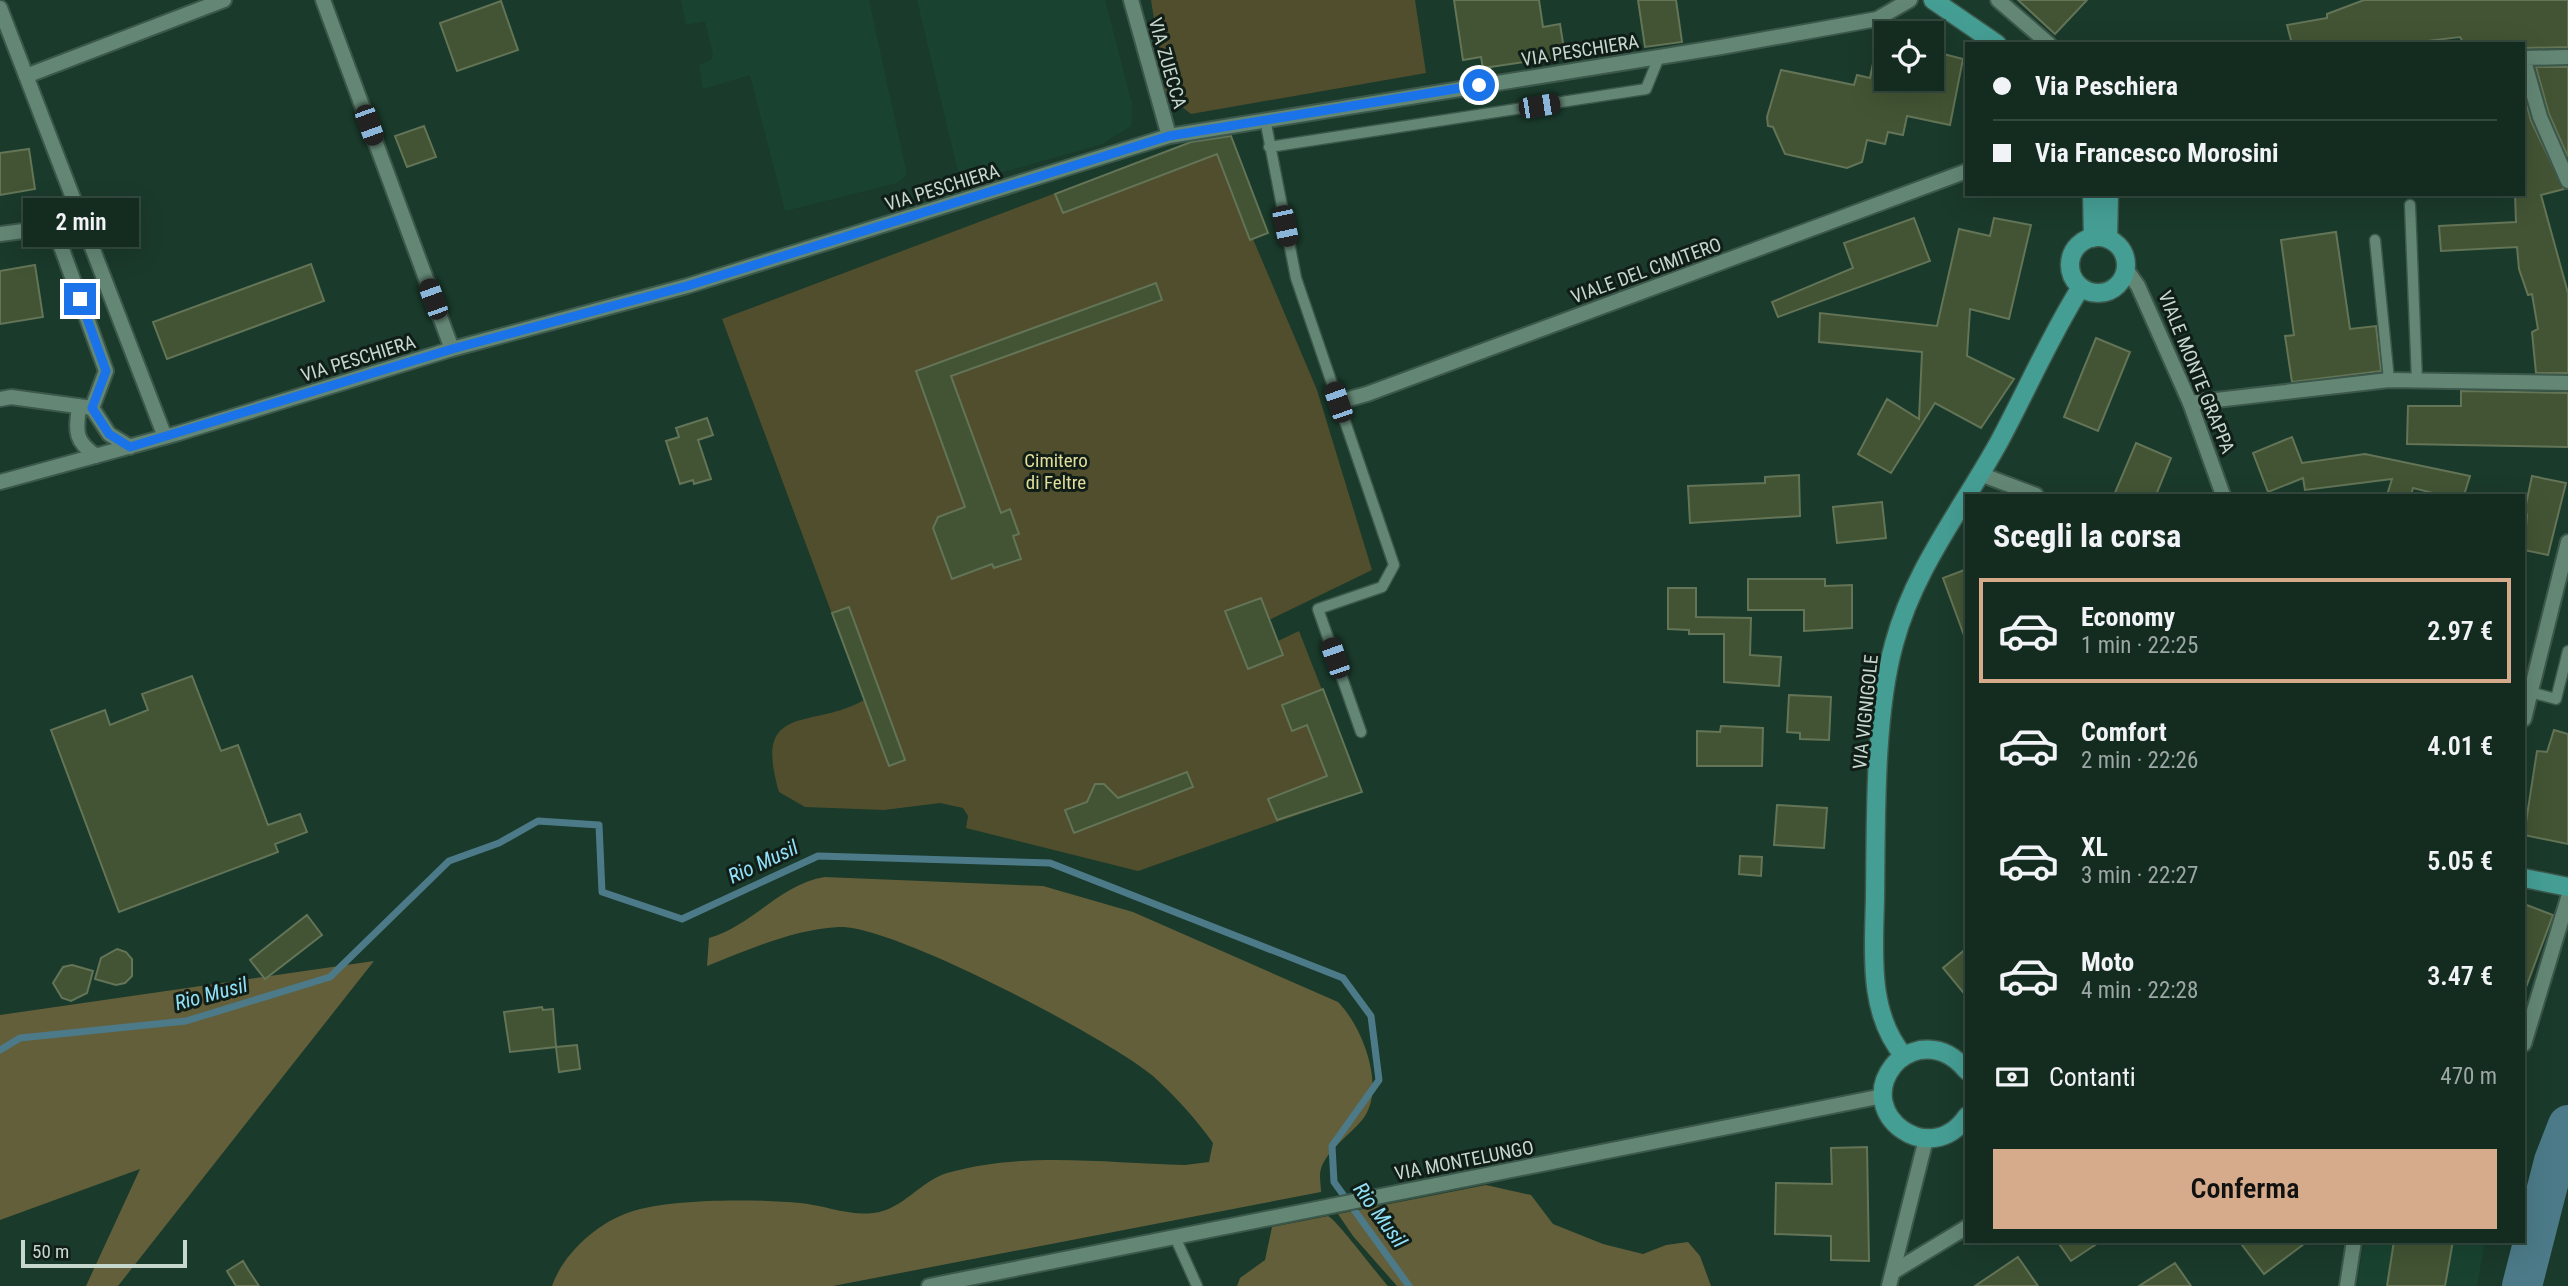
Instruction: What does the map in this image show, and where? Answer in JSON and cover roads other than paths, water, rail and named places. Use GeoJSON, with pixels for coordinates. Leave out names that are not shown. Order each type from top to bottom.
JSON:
{"type":"FeatureCollection","features":[{"type":"Feature","properties":{"kind":"main road"},"geometry":{"type":"LineString","coordinates":[[1933,0],[1994,42]]}},
{"type":"Feature","properties":{"kind":"main road"},"geometry":{"type":"LineString","coordinates":[[2092,196],[2100,238],[2124,254],[2126,268],[2119,284],[2105,292],[2088,291],[2075,280],[2070,263],[2077,247],[2100,238]]}},
{"type":"Feature","properties":{"kind":"main road"},"geometry":{"type":"LineString","coordinates":[[2100,238],[2109,196]]}},
{"type":"Feature","properties":{"kind":"main road","name":"VIA VIGNIGOLE"},"geometry":{"type":"LineString","coordinates":[[1968,494],[2081,287]]}},
{"type":"Feature","properties":{"kind":"main road","name":"VIA VIGNIGOLE"},"geometry":{"type":"LineString","coordinates":[[1904,1056],[1896,1046],[1880,1010],[1874,956],[1876,856],[1887,678],[1894,644],[1910,598],[1927,560],[1965,498]]}},
{"type":"Feature","properties":{"kind":"main road"},"geometry":{"type":"LineString","coordinates":[[2525,878],[2568,887]]}},
{"type":"Feature","properties":{"kind":"main road"},"geometry":{"type":"LineString","coordinates":[[1965,1069],[1947,1053],[1933,1049],[1904,1056],[1888,1073],[1883,1096],[1885,1109],[1901,1130],[1926,1139],[1952,1132],[1965,1118]]}},
{"type":"Feature","properties":{"kind":"street"},"geometry":{"type":"LineString","coordinates":[[26,76],[224,0]]}},
{"type":"Feature","properties":{"kind":"street"},"geometry":{"type":"LineString","coordinates":[[323,0],[452,349]]}},
{"type":"Feature","properties":{"kind":"street","name":"VIA ZUECCA"},"geometry":{"type":"LineString","coordinates":[[1131,0],[1169,136]]}},
{"type":"Feature","properties":{"kind":"street","name":"VIA PESCHIERA"},"geometry":{"type":"LineString","coordinates":[[0,482],[165,437],[452,349],[687,286],[1169,136],[1877,19],[1910,0]]}},
{"type":"Feature","properties":{"kind":"street"},"geometry":{"type":"LineString","coordinates":[[1998,0],[2047,42]]}},
{"type":"Feature","properties":{"kind":"street"},"geometry":{"type":"LineString","coordinates":[[0,8],[165,437]]}},
{"type":"Feature","properties":{"kind":"street"},"geometry":{"type":"LineString","coordinates":[[2525,60],[2568,57]]}},
{"type":"Feature","properties":{"kind":"street"},"geometry":{"type":"LineString","coordinates":[[2525,64],[2540,117],[2568,181]]}},
{"type":"Feature","properties":{"kind":"street","name":"VIALE DEL CIMITERO"},"geometry":{"type":"LineString","coordinates":[[1338,402],[1367,394],[1965,172]]}},
{"type":"Feature","properties":{"kind":"street"},"geometry":{"type":"LineString","coordinates":[[0,234],[54,227],[106,371],[85,407],[76,431],[81,446],[96,456]]}},
{"type":"Feature","properties":{"kind":"street","name":"VIALE MONTE GRAPPA"},"geometry":{"type":"LineString","coordinates":[[2126,268],[2138,286],[2190,403],[2223,494]]}},
{"type":"Feature","properties":{"kind":"street"},"geometry":{"type":"LineString","coordinates":[[2190,403],[2389,380],[2568,383]]}},
{"type":"Feature","properties":{"kind":"street"},"geometry":{"type":"LineString","coordinates":[[0,399],[11,397],[85,407],[109,434],[130,447]]}},
{"type":"Feature","properties":{"kind":"street"},"geometry":{"type":"LineString","coordinates":[[1980,474],[2033,494]]}},
{"type":"Feature","properties":{"kind":"street"},"geometry":{"type":"LineString","coordinates":[[2525,714],[2568,542]]}},
{"type":"Feature","properties":{"kind":"street"},"geometry":{"type":"LineString","coordinates":[[2525,1041],[2568,898]]}},
{"type":"Feature","properties":{"kind":"street","name":"VIA MONTELUNGO"},"geometry":{"type":"LineString","coordinates":[[929,1286],[1883,1096]]}},
{"type":"Feature","properties":{"kind":"street"},"geometry":{"type":"LineString","coordinates":[[1891,1279],[1926,1139]]}},
{"type":"Feature","properties":{"kind":"street"},"geometry":{"type":"LineString","coordinates":[[1891,1279],[1965,1228]]}},
{"type":"Feature","properties":{"kind":"street"},"geometry":{"type":"LineString","coordinates":[[2347,1286],[2354,1243]]}},
{"type":"Feature","properties":{"kind":"lane"},"geometry":{"type":"LineString","coordinates":[[1269,147],[1646,89],[1659,57]]}},
{"type":"Feature","properties":{"kind":"lane"},"geometry":{"type":"LineString","coordinates":[[1265,119],[1296,278],[1394,565],[1382,587],[1318,609],[1361,732]]}},
{"type":"Feature","properties":{"kind":"lane"},"geometry":{"type":"LineString","coordinates":[[2410,205],[2417,381]]}},
{"type":"Feature","properties":{"kind":"lane"},"geometry":{"type":"LineString","coordinates":[[2375,240],[2389,380]]}},
{"type":"Feature","properties":{"kind":"lane"},"geometry":{"type":"LineString","coordinates":[[2530,692],[2556,699],[2568,651]]}},
{"type":"Feature","properties":{"kind":"lane"},"geometry":{"type":"LineString","coordinates":[[1175,1237],[1198,1286]]}},
{"type":"Feature","properties":{"kind":"waterway","name":"Rio Musil"},"geometry":{"type":"LineString","coordinates":[[0,1050],[20,1038],[186,1021],[330,977],[449,861],[499,843],[538,821],[599,825],[602,892],[682,919],[818,856],[1050,863],[1343,978],[1371,1016],[1379,1080],[1332,1146],[1334,1182],[1409,1286]]}},
{"type":"Feature","properties":{"kind":"waterway"},"geometry":{"type":"LineString","coordinates":[[2522,1286],[2554,1161],[2568,1125]]}},
{"type":"Feature","properties":{"kind":"park label","name":"Cimitero di Feltre"},"geometry":{"type":"Point","coordinates":[1056,471]}}]}
